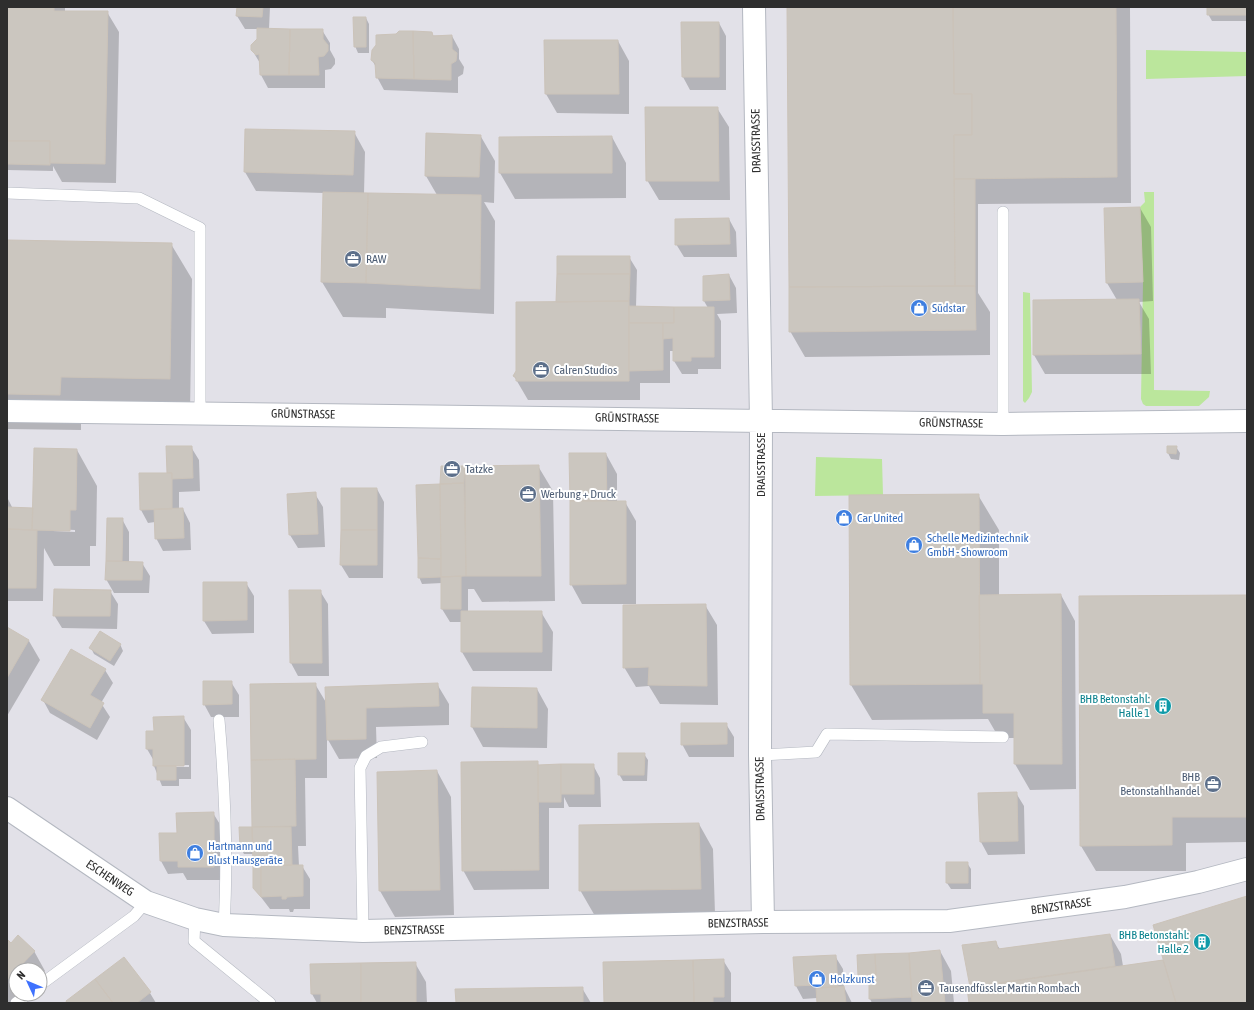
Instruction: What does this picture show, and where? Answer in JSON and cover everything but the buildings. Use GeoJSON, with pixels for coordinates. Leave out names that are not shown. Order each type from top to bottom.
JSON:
{"type":"FeatureCollection","features":[{"type":"Feature","properties":{"kind":"street","name":"DRAISSTRASSE"},"geometry":{"type":"LineString","coordinates":[[754,7],[761,420],[760,755],[763,922]]}},
{"type":"Feature","properties":{"kind":"street","name":"GRÜNSTRASSE"},"geometry":{"type":"LineString","coordinates":[[7,411],[200,412],[1003,424],[1247,421]]}},
{"type":"Feature","properties":{"kind":"street","name":"ESCHENWEG"},"geometry":{"type":"LineString","coordinates":[[7,808],[146,902],[194,919],[224,925]]}},
{"type":"Feature","properties":{"kind":"street","name":"BENZSTRASSE"},"geometry":{"type":"LineString","coordinates":[[224,925],[363,931],[763,922],[949,921],[1126,897],[1198,882],[1247,869]]}},
{"type":"Feature","properties":{"kind":"lane"},"geometry":{"type":"LineString","coordinates":[[7,193],[139,198],[200,228],[200,412]]}},
{"type":"Feature","properties":{"kind":"lane"},"geometry":{"type":"LineString","coordinates":[[1003,212],[1003,424]]}},
{"type":"Feature","properties":{"kind":"lane"},"geometry":{"type":"LineString","coordinates":[[219,720],[223,766],[227,867],[224,925]]}},
{"type":"Feature","properties":{"kind":"lane"},"geometry":{"type":"LineString","coordinates":[[760,755],[816,752],[827,734],[1003,737]]}},
{"type":"Feature","properties":{"kind":"lane"},"geometry":{"type":"LineString","coordinates":[[363,931],[360,768],[366,756],[381,747],[422,742]]}},
{"type":"Feature","properties":{"kind":"lane"},"geometry":{"type":"LineString","coordinates":[[48,980],[134,916],[146,902]]}},
{"type":"Feature","properties":{"kind":"lane"},"geometry":{"type":"LineString","coordinates":[[194,919],[194,941],[270,1003]]}},
{"type":"Feature","properties":{"kind":"shaded area"},"geometry":{"type":"Polygon","coordinates":[[[7,7],[1247,7],[1247,1003],[7,1003],[7,7]]]}},
{"type":"Feature","properties":{"kind":"green space"},"geometry":{"type":"Polygon","coordinates":[[[1146,50],[1247,52],[1247,76],[1146,79],[1146,50]]]}},
{"type":"Feature","properties":{"kind":"green space"},"geometry":{"type":"Polygon","coordinates":[[[1144,192],[1154,192],[1154,390],[1210,391],[1209,397],[1199,406],[1146,406],[1143,404],[1141,399],[1143,282],[1140,207],[1145,202],[1144,192]]]}},
{"type":"Feature","properties":{"kind":"green space"},"geometry":{"type":"Polygon","coordinates":[[[1023,292],[1030,293],[1032,392],[1025,403],[1023,401],[1023,292]]]}},
{"type":"Feature","properties":{"kind":"green space"},"geometry":{"type":"Polygon","coordinates":[[[816,457],[882,459],[883,495],[815,496],[816,457]]]}},
{"type":"Feature","properties":{"kind":"place","name":"RAW"},"geometry":{"type":"Point","coordinates":[353,259]}},
{"type":"Feature","properties":{"kind":"place","name":"Südstar"},"geometry":{"type":"Point","coordinates":[919,308]}},
{"type":"Feature","properties":{"kind":"place","name":"Calren Studios"},"geometry":{"type":"Point","coordinates":[541,370]}},
{"type":"Feature","properties":{"kind":"place","name":"Tatzke"},"geometry":{"type":"Point","coordinates":[452,469]}},
{"type":"Feature","properties":{"kind":"place","name":"Werbung + Druck"},"geometry":{"type":"Point","coordinates":[528,494]}},
{"type":"Feature","properties":{"kind":"place","name":"Car United"},"geometry":{"type":"Point","coordinates":[844,518]}},
{"type":"Feature","properties":{"kind":"place","name":"Schelle Medizintechnik GmbH - Showroom"},"geometry":{"type":"Point","coordinates":[914,545]}},
{"type":"Feature","properties":{"kind":"place","name":"BHB Betonstahl: Halle 1"},"geometry":{"type":"Point","coordinates":[1163,706]}},
{"type":"Feature","properties":{"kind":"place","name":"BHB Betonstahlhandel"},"geometry":{"type":"Point","coordinates":[1213,784]}},
{"type":"Feature","properties":{"kind":"place","name":"Hartmann und Blust Hausgeräte"},"geometry":{"type":"Point","coordinates":[195,853]}},
{"type":"Feature","properties":{"kind":"place","name":"BHB Betonstahl: Halle 2"},"geometry":{"type":"Point","coordinates":[1202,942]}},
{"type":"Feature","properties":{"kind":"place","name":"Holzkunst"},"geometry":{"type":"Point","coordinates":[817,979]}},
{"type":"Feature","properties":{"kind":"place","name":"Tausendfüssler Martin Rombach"},"geometry":{"type":"Point","coordinates":[926,988]}}]}
